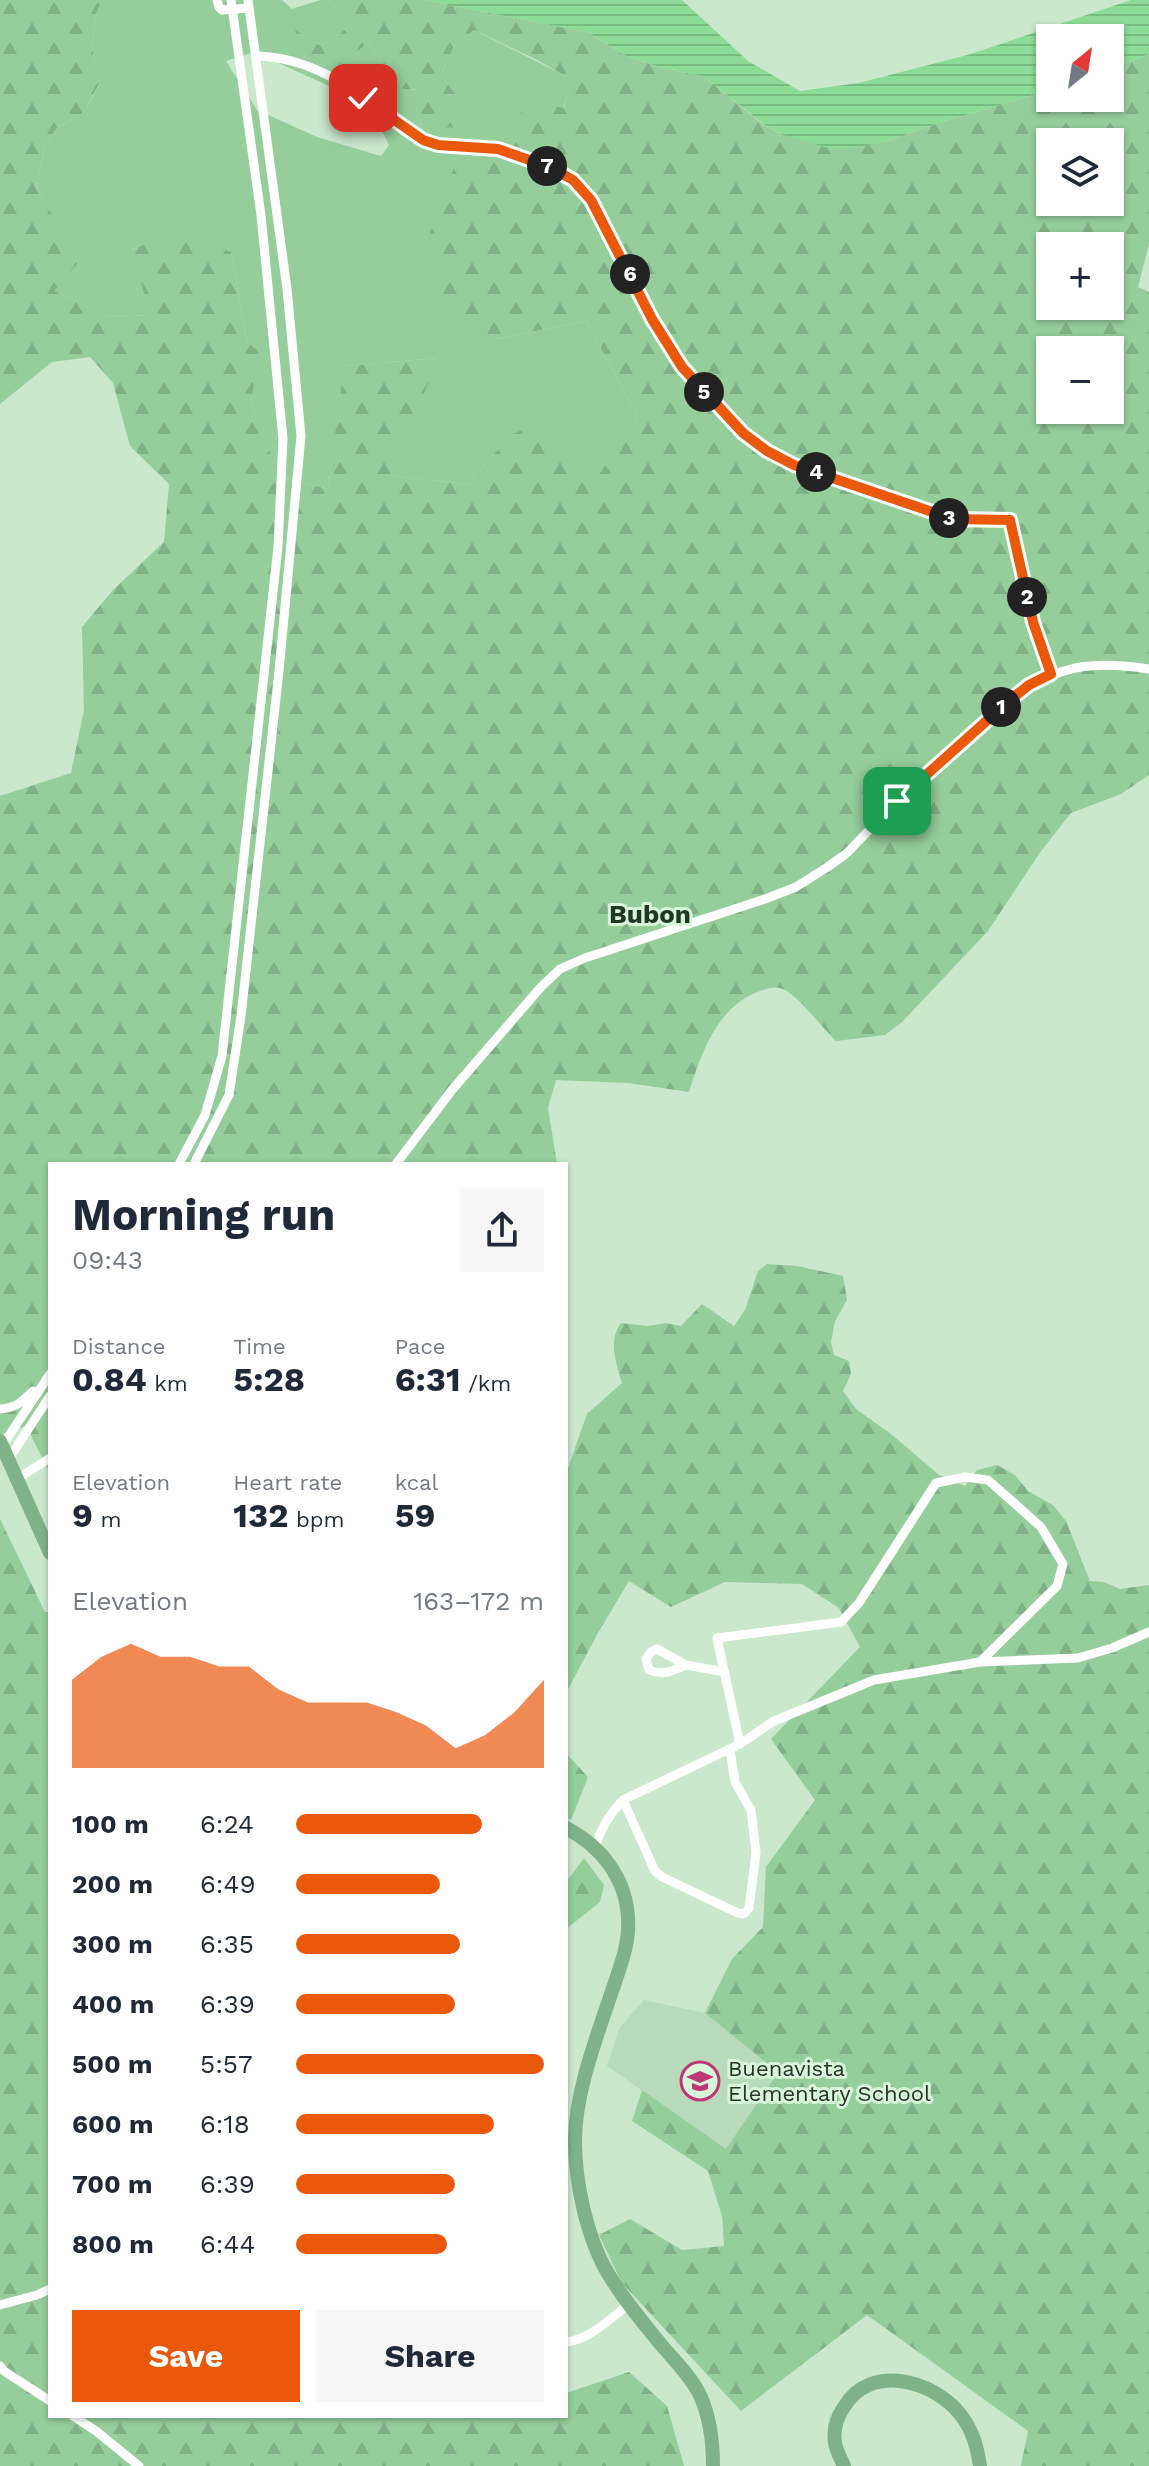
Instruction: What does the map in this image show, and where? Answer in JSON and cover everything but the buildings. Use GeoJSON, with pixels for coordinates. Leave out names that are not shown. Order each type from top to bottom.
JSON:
{"type":"FeatureCollection","features":[{"type":"Feature","properties":{"kind":"highway"},"geometry":{"type":"LineString","coordinates":[[3,1449],[48,1549]]}},
{"type":"Feature","properties":{"kind":"highway"},"geometry":{"type":"LineString","coordinates":[[568,1829],[595,1847],[609,1862],[626,1899],[628,1919],[622,1959],[584,2078],[575,2138],[577,2179],[592,2237],[607,2272],[700,2395],[711,2434],[713,2466]]}},
{"type":"Feature","properties":{"kind":"highway"},"geometry":{"type":"LineString","coordinates":[[844,2466],[835,2444],[835,2428],[840,2414],[848,2400],[860,2389],[875,2382],[893,2380],[930,2389],[946,2400],[971,2430],[980,2466]]}},
{"type":"Feature","properties":{"kind":"street"},"geometry":{"type":"LineString","coordinates":[[195,1162],[229,1095],[241,1016],[301,436],[287,289],[248,4],[231,5],[222,10],[217,0]]}},
{"type":"Feature","properties":{"kind":"street"},"geometry":{"type":"LineString","coordinates":[[180,1162],[205,1115],[222,1056],[276,563],[282,470],[283,439],[261,215],[231,5]]}},
{"type":"Feature","properties":{"kind":"street"},"geometry":{"type":"LineString","coordinates":[[256,56],[291,59],[319,70],[423,140],[438,145],[498,149],[552,168],[573,180],[591,200],[608,230],[668,348],[691,378],[743,433],[767,451],[794,465],[935,514],[971,521],[1010,520],[1033,622],[1051,674]]}},
{"type":"Feature","properties":{"kind":"street"},"geometry":{"type":"LineString","coordinates":[[398,1162],[452,1090],[560,969],[765,899],[806,881],[846,854],[897,801],[1029,685],[1075,666],[1101,664],[1149,669]]}},
{"type":"Feature","properties":{"kind":"street"},"geometry":{"type":"LineString","coordinates":[[0,1409],[21,1404],[48,1376]]}},
{"type":"Feature","properties":{"kind":"street"},"geometry":{"type":"LineString","coordinates":[[3,1449],[48,1377]]}},
{"type":"Feature","properties":{"kind":"street"},"geometry":{"type":"LineString","coordinates":[[3,1449],[48,1398]]}},
{"type":"Feature","properties":{"kind":"street"},"geometry":{"type":"LineString","coordinates":[[17,1479],[48,1459]]}},
{"type":"Feature","properties":{"kind":"street"},"geometry":{"type":"LineString","coordinates":[[740,1744],[717,1638],[841,1622],[859,1603],[936,1483],[965,1477],[988,1480],[1041,1527],[1063,1564],[1057,1586],[980,1662]]}},
{"type":"Feature","properties":{"kind":"street"},"geometry":{"type":"LineString","coordinates":[[595,1847],[602,1827],[623,1800],[730,1750],[774,1721],[874,1680],[980,1662],[1078,1658],[1149,1632]]}},
{"type":"Feature","properties":{"kind":"street"},"geometry":{"type":"LineString","coordinates":[[686,1665],[725,1672]]}},
{"type":"Feature","properties":{"kind":"street"},"geometry":{"type":"LineString","coordinates":[[623,1800],[655,1871],[740,1914],[745,1913],[749,1908],[756,1853],[751,1810],[735,1782],[730,1750]]}},
{"type":"Feature","properties":{"kind":"street"},"geometry":{"type":"LineString","coordinates":[[0,2305],[48,2290]]}},
{"type":"Feature","properties":{"kind":"street"},"geometry":{"type":"LineString","coordinates":[[568,2342],[603,2325],[629,2304]]}},
{"type":"Feature","properties":{"kind":"street"},"geometry":{"type":"LineString","coordinates":[[2,2368],[48,2400]]}},
{"type":"Feature","properties":{"kind":"street"},"geometry":{"type":"LineString","coordinates":[[76,2418],[139,2466]]}},
{"type":"Feature","properties":{"kind":"shaded area"},"geometry":{"type":"Polygon","coordinates":[[[424,0],[682,0],[748,61],[800,91],[859,83],[971,54],[1036,32],[1036,94],[886,142],[835,150],[780,134],[703,76],[628,57],[587,32],[424,0]]]}},
{"type":"Feature","properties":{"kind":"shaded area"},"geometry":{"type":"Polygon","coordinates":[[[1131,0],[1149,0],[1149,54],[1124,64],[1124,24],[1060,24],[1131,0]]]}},
{"type":"Feature","properties":{"kind":"shaded area","name":"Buenavista Elementary School"},"geometry":{"type":"Polygon","coordinates":[[[644,2000],[705,2013],[778,2071],[726,2150],[607,2066],[620,2027],[644,2000]]]}},
{"type":"Feature","properties":{"kind":"green space"},"geometry":{"type":"Polygon","coordinates":[[[0,0],[103,0],[97,11],[92,46],[99,84],[84,112],[56,129],[45,147],[36,185],[47,207],[82,258],[54,291],[110,317],[150,315],[132,249],[175,234],[231,252],[247,342],[262,354],[251,399],[270,453],[282,477],[328,489],[344,366],[439,358],[389,476],[469,484],[509,436],[533,425],[598,476],[638,417],[586,321],[495,339],[445,303],[429,236],[463,143],[509,149],[526,100],[564,108],[571,79],[474,30],[454,47],[441,74],[459,99],[467,128],[420,127],[422,90],[403,89],[368,43],[336,67],[306,60],[295,30],[321,46],[349,27],[328,0],[424,0],[587,32],[628,57],[703,76],[761,123],[780,134],[886,142],[1036,94],[1036,112],[1124,112],[1124,64],[1149,54],[1149,244],[1138,287],[1149,292],[1149,775],[1121,794],[1071,813],[1041,851],[988,931],[902,1022],[885,1035],[836,1041],[787,991],[781,988],[763,990],[734,1006],[723,1018],[706,1045],[689,1092],[628,1083],[556,1080],[548,1108],[557,1162],[48,1162],[48,1469],[26,1426],[0,1435],[0,796],[71,773],[84,710],[82,627],[113,590],[164,542],[169,484],[130,446],[113,383],[90,357],[52,362],[0,404],[0,0]]]}},
{"type":"Feature","properties":{"kind":"green space"},"geometry":{"type":"Polygon","coordinates":[[[103,0],[282,0],[292,9],[328,0],[349,27],[321,46],[296,31],[306,60],[368,43],[403,89],[423,90],[420,126],[459,99],[441,74],[454,47],[474,30],[572,79],[495,339],[586,321],[638,417],[598,477],[509,436],[469,484],[388,476],[438,358],[345,366],[328,489],[282,477],[270,454],[251,399],[261,354],[247,342],[231,252],[133,248],[151,315],[110,317],[54,291],[47,207],[36,185],[45,147],[56,129],[84,112],[99,85],[92,46],[97,11],[103,0]],[[254,52],[226,61],[257,110],[317,137],[381,156],[389,145],[380,127],[327,85],[254,52]]]}},
{"type":"Feature","properties":{"kind":"green space"},"geometry":{"type":"Polygon","coordinates":[[[767,1264],[797,1266],[843,1276],[847,1300],[835,1321],[831,1342],[834,1355],[849,1361],[851,1374],[843,1391],[856,1409],[939,1475],[965,1486],[977,1470],[997,1465],[1015,1475],[1028,1491],[1053,1505],[1066,1521],[1090,1581],[1104,1582],[1120,1589],[1149,1585],[1149,2466],[1021,2466],[1028,2431],[867,2315],[741,2411],[622,2283],[599,2235],[630,2219],[682,2250],[724,2246],[722,2216],[708,2171],[632,2121],[642,2090],[726,2149],[778,2072],[705,2013],[732,1959],[763,1927],[766,1867],[815,1800],[771,1739],[860,1647],[839,1608],[802,1584],[725,1582],[671,1607],[629,1581],[568,1689],[568,1468],[587,1414],[622,1383],[614,1344],[617,1330],[621,1323],[681,1326],[702,1304],[734,1326],[745,1310],[758,1271],[767,1264]]]}},
{"type":"Feature","properties":{"kind":"green space"},"geometry":{"type":"Polygon","coordinates":[[[0,1519],[45,1612],[48,1612],[48,2418],[568,2418],[568,2392],[629,2372],[667,2406],[684,2466],[0,2466],[0,1519]]]}},
{"type":"Feature","properties":{"kind":"green space"},"geometry":{"type":"Polygon","coordinates":[[[568,1755],[588,1777],[571,1820],[568,1819],[568,1755]]]}},
{"type":"Feature","properties":{"kind":"green space"},"geometry":{"type":"Polygon","coordinates":[[[584,1858],[604,1885],[600,1902],[568,1927],[568,1878],[584,1858]]]}},
{"type":"Feature","properties":{"kind":"place","name":"Buenavista Elementary School"},"geometry":{"type":"Point","coordinates":[700,2081]}},
{"type":"Feature","properties":{"kind":"district","name":"Bubon"},"geometry":{"type":"Point","coordinates":[650,914]}},
{"type":"Feature","properties":{"kind":"route"},"geometry":{"type":"LineString","coordinates":[[363,98],[423,140],[438,145],[498,149],[552,168],[573,180],[591,200],[608,230],[668,348],[719,409],[767,451],[794,465],[935,514],[971,521],[1010,520],[1033,622],[1051,674],[1029,685],[1010,700],[897,801]]}}]}
